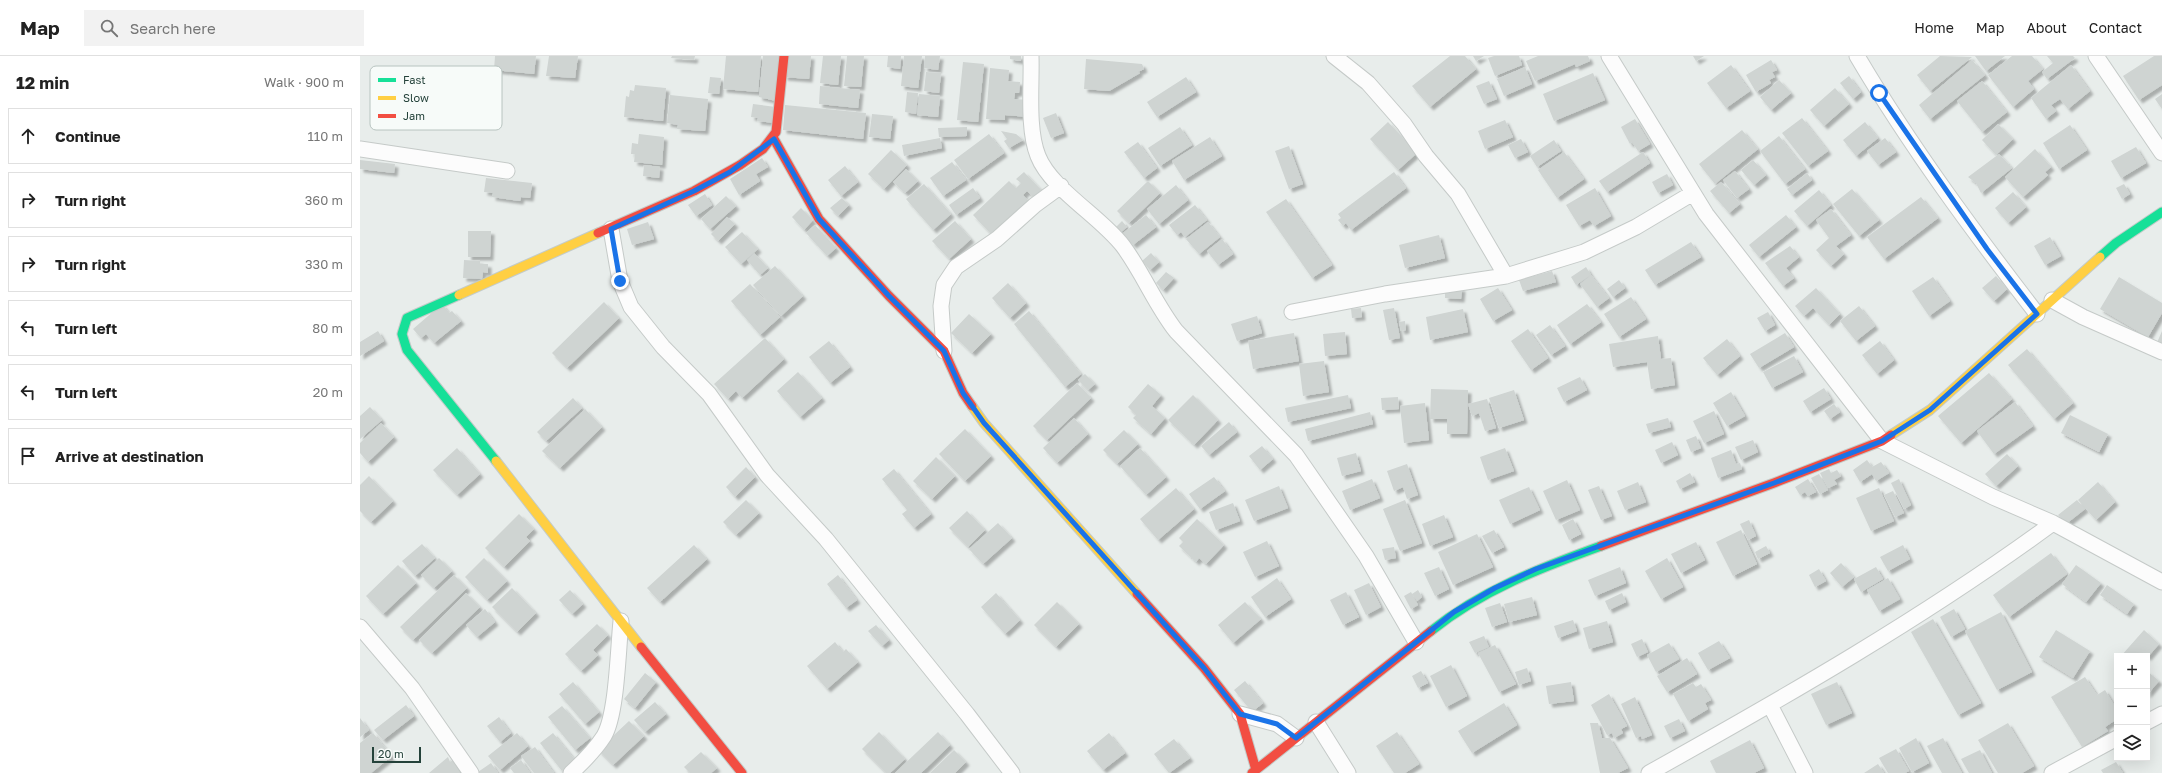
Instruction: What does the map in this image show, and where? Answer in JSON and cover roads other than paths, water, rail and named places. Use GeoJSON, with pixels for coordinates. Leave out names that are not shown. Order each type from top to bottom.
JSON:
{"type":"FeatureCollection","features":[{"type":"Feature","properties":{"kind":"street"},"geometry":{"type":"LineString","coordinates":[[742,773],[704,722],[621,621],[470,426],[407,350],[402,341],[401,330],[407,318],[611,229],[694,191],[730,172],[774,139],[784,56]]}},
{"type":"Feature","properties":{"kind":"street"},"geometry":{"type":"LineString","coordinates":[[1032,56],[1032,131],[1038,156],[1048,173],[1093,214],[1123,246],[1160,310],[1176,331],[1296,454],[1366,556],[1416,642]]}},
{"type":"Feature","properties":{"kind":"street"},"geometry":{"type":"LineString","coordinates":[[1334,56],[1368,83],[1399,118],[1426,156],[1458,194],[1506,276]]}},
{"type":"Feature","properties":{"kind":"street"},"geometry":{"type":"LineString","coordinates":[[1610,56],[1706,214],[1882,441],[1994,497],[2053,523],[2162,582]]}},
{"type":"Feature","properties":{"kind":"street"},"geometry":{"type":"LineString","coordinates":[[1857,56],[1879,93],[1987,249],[2037,314]]}},
{"type":"Feature","properties":{"kind":"street"},"geometry":{"type":"LineString","coordinates":[[2096,56],[2162,153]]}},
{"type":"Feature","properties":{"kind":"street"},"geometry":{"type":"LineString","coordinates":[[774,139],[819,219],[889,296],[944,351]]}},
{"type":"Feature","properties":{"kind":"street"},"geometry":{"type":"LineString","coordinates":[[360,150],[507,171]]}},
{"type":"Feature","properties":{"kind":"street"},"geometry":{"type":"LineString","coordinates":[[1061,186],[1035,205],[997,239],[956,267],[944,285],[941,306],[944,351],[963,393],[984,423],[1204,668],[1240,714],[1254,771],[1454,612],[1495,588],[1536,569],[1774,483],[1882,441],[1930,410],[2116,243],[2162,212]]}},
{"type":"Feature","properties":{"kind":"street"},"geometry":{"type":"LineString","coordinates":[[1292,312],[1385,294],[1506,276],[1584,252],[1636,227],[1693,193]]}},
{"type":"Feature","properties":{"kind":"street"},"geometry":{"type":"LineString","coordinates":[[611,229],[620,281],[631,307],[663,347],[709,394],[767,476],[826,539],[967,714],[1012,773]]}},
{"type":"Feature","properties":{"kind":"street"},"geometry":{"type":"LineString","coordinates":[[2052,300],[2083,317],[2162,352]]}},
{"type":"Feature","properties":{"kind":"street"},"geometry":{"type":"LineString","coordinates":[[1649,773],[1770,705],[1914,619],[1992,568],[2053,523]]}},
{"type":"Feature","properties":{"kind":"street"},"geometry":{"type":"LineString","coordinates":[[571,773],[589,756],[604,735],[612,712],[621,621]]}},
{"type":"Feature","properties":{"kind":"street"},"geometry":{"type":"LineString","coordinates":[[361,631],[412,688],[472,773]]}},
{"type":"Feature","properties":{"kind":"street"},"geometry":{"type":"LineString","coordinates":[[1770,705],[1805,773]]}},
{"type":"Feature","properties":{"kind":"street"},"geometry":{"type":"LineString","coordinates":[[1240,714],[1277,724],[1296,738]]}},
{"type":"Feature","properties":{"kind":"street"},"geometry":{"type":"LineString","coordinates":[[2150,720],[2162,714]]}},
{"type":"Feature","properties":{"kind":"street"},"geometry":{"type":"LineString","coordinates":[[1316,722],[1348,773]]}},
{"type":"Feature","properties":{"kind":"street"},"geometry":{"type":"LineString","coordinates":[[2052,773],[2066,769],[2114,740]]}}]}
